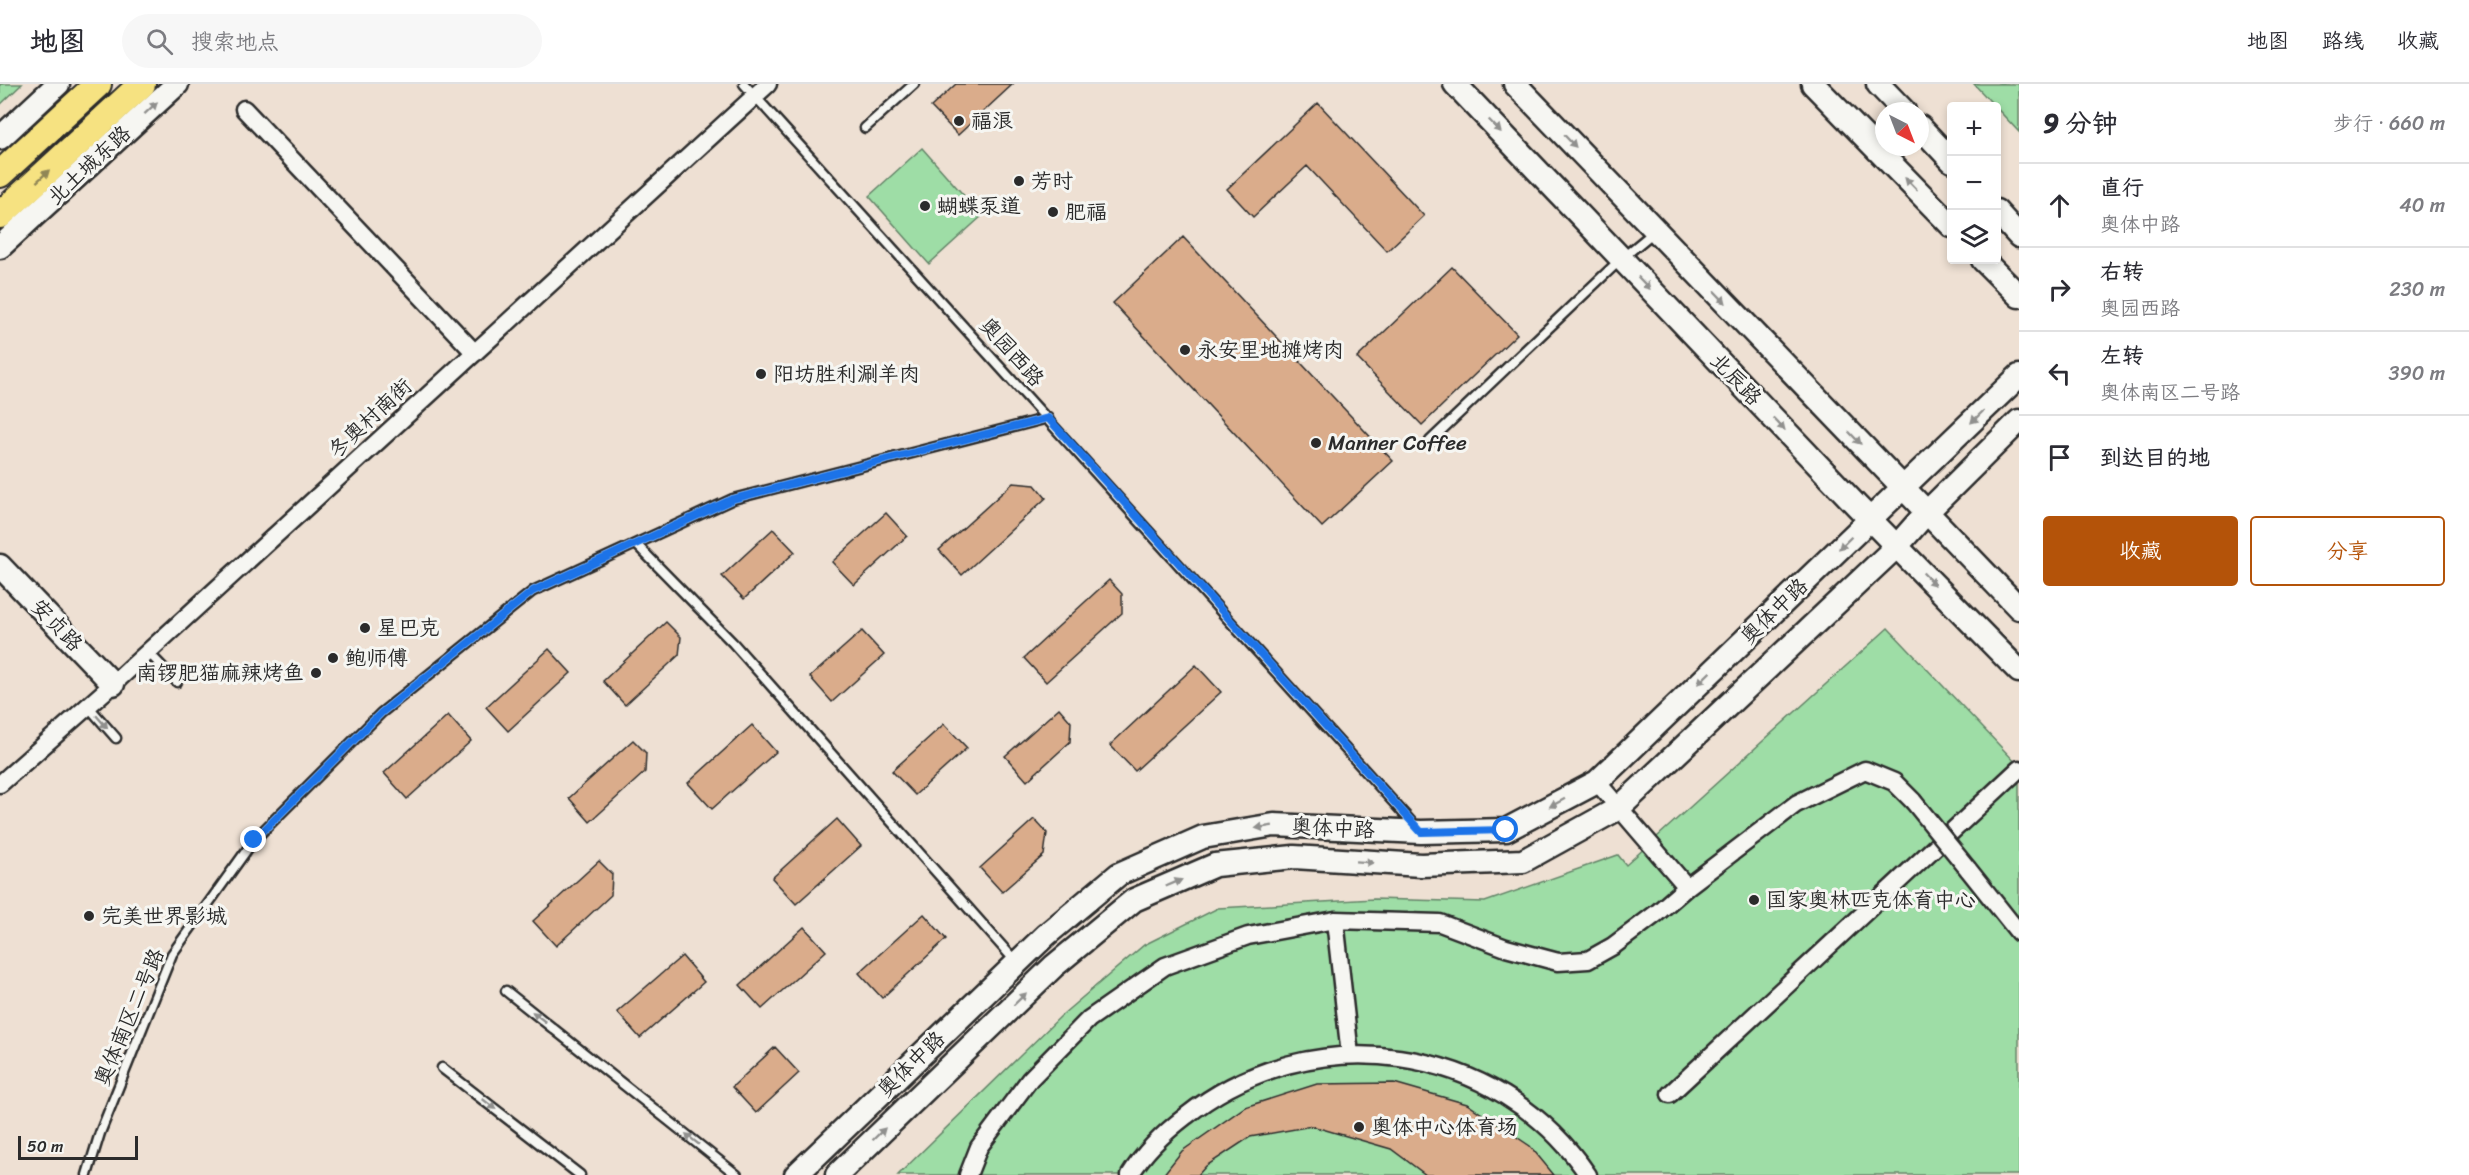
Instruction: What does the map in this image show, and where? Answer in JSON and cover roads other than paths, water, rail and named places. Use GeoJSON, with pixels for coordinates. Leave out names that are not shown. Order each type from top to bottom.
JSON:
{"type":"FeatureCollection","features":[{"type":"Feature","properties":{"kind":"main road"},"geometry":{"type":"LineString","coordinates":[[0,138],[58,84]]}},
{"type":"Feature","properties":{"kind":"main road"},"geometry":{"type":"LineString","coordinates":[[0,174],[98,84]]}},
{"type":"Feature","properties":{"kind":"main road","name":"北土城东路"},"geometry":{"type":"LineString","coordinates":[[0,215],[142,84]]}},
{"type":"Feature","properties":{"kind":"main road","name":"北土城东路"},"geometry":{"type":"LineString","coordinates":[[0,247],[177,84]]}},
{"type":"Feature","properties":{"kind":"main road","name":"北辰路"},"geometry":{"type":"LineString","coordinates":[[1455,84],[1869,519],[2019,671]]}},
{"type":"Feature","properties":{"kind":"main road"},"geometry":{"type":"LineString","coordinates":[[1515,84],[2019,608]]}},
{"type":"Feature","properties":{"kind":"main road"},"geometry":{"type":"LineString","coordinates":[[1814,84],[1947,221]]}},
{"type":"Feature","properties":{"kind":"main road"},"geometry":{"type":"LineString","coordinates":[[1878,84],[1895,102]]}},
{"type":"Feature","properties":{"kind":"main road"},"geometry":{"type":"LineString","coordinates":[[1929,137],[1947,156]]}},
{"type":"Feature","properties":{"kind":"main road"},"geometry":{"type":"LineString","coordinates":[[2001,216],[2019,236]]}},
{"type":"Feature","properties":{"kind":"main road"},"geometry":{"type":"LineString","coordinates":[[1987,264],[2019,296]]}},
{"type":"Feature","properties":{"kind":"main road","name":"奥体中路"},"geometry":{"type":"LineString","coordinates":[[796,1175],[1046,935],[1119,874],[1203,837],[1274,825],[1421,832],[1506,830],[1597,782],[2019,376]]}},
{"type":"Feature","properties":{"kind":"main road","name":"奥体中路"},"geometry":{"type":"LineString","coordinates":[[837,1175],[1054,966],[1134,900],[1215,865],[1282,858],[1421,865],[1523,861],[1618,808],[1897,546],[1926,513],[2019,422]]}},
{"type":"Feature","properties":{"kind":"main road","name":"安贞路"},"geometry":{"type":"LineString","coordinates":[[0,566],[113,684]]}},
{"type":"Feature","properties":{"kind":"street","name":"冬奥村南街"},"geometry":{"type":"LineString","coordinates":[[0,783],[113,684],[475,353],[750,90],[768,84]]}},
{"type":"Feature","properties":{"kind":"street"},"geometry":{"type":"LineString","coordinates":[[244,110],[475,353]]}},
{"type":"Feature","properties":{"kind":"street"},"geometry":{"type":"LineString","coordinates":[[968,1175],[979,1147],[1030,1079],[1089,1019],[1165,966],[1248,936],[1335,920],[1440,923],[1506,948],[1557,962],[1588,960],[1622,940],[1686,887],[1796,804],[1865,770],[1894,782],[1913,801],[2019,933]]}},
{"type":"Feature","properties":{"kind":"street"},"geometry":{"type":"LineString","coordinates":[[1670,1094],[2019,770]]}},
{"type":"Feature","properties":{"kind":"street"},"geometry":{"type":"LineString","coordinates":[[1597,782],[1686,887]]}},
{"type":"Feature","properties":{"kind":"street"},"geometry":{"type":"LineString","coordinates":[[1335,920],[1350,1055]]}},
{"type":"Feature","properties":{"kind":"street"},"geometry":{"type":"LineString","coordinates":[[1130,1175],[1152,1146],[1175,1124],[1200,1104],[1228,1088],[1257,1074],[1287,1064],[1350,1055],[1416,1060],[1479,1081],[1535,1117],[1559,1139],[1588,1175]]}},
{"type":"Feature","properties":{"kind":"lane"},"geometry":{"type":"LineString","coordinates":[[866,128],[914,84]]}},
{"type":"Feature","properties":{"kind":"lane","name":"奥园西路"},"geometry":{"type":"LineString","coordinates":[[750,90],[1421,832]]}},
{"type":"Feature","properties":{"kind":"lane"},"geometry":{"type":"LineString","coordinates":[[1430,441],[1621,258],[1655,231]]}},
{"type":"Feature","properties":{"kind":"lane","name":"奥体南区二号路"},"geometry":{"type":"LineString","coordinates":[[87,1175],[100,1133],[172,954],[254,840],[381,713],[533,591],[733,499],[1048,418]]}},
{"type":"Feature","properties":{"kind":"lane"},"geometry":{"type":"LineString","coordinates":[[636,544],[733,643],[1017,963]]}},
{"type":"Feature","properties":{"kind":"lane"},"geometry":{"type":"LineString","coordinates":[[148,652],[177,682]]}},
{"type":"Feature","properties":{"kind":"lane"},"geometry":{"type":"LineString","coordinates":[[88,706],[116,738]]}},
{"type":"Feature","properties":{"kind":"lane"},"geometry":{"type":"LineString","coordinates":[[506,992],[737,1175]]}},
{"type":"Feature","properties":{"kind":"lane"},"geometry":{"type":"LineString","coordinates":[[442,1068],[580,1175]]}},
{"type":"Feature","properties":{"kind":"place","name":"福浪"},"geometry":{"type":"Point","coordinates":[959,121]}},
{"type":"Feature","properties":{"kind":"place","name":"芳时"},"geometry":{"type":"Point","coordinates":[1019,181]}},
{"type":"Feature","properties":{"kind":"place","name":"蝴蝶泵道"},"geometry":{"type":"Point","coordinates":[925,206]}},
{"type":"Feature","properties":{"kind":"place","name":"肥福"},"geometry":{"type":"Point","coordinates":[1053,212]}},
{"type":"Feature","properties":{"kind":"place","name":"永安里地摊烤肉"},"geometry":{"type":"Point","coordinates":[1185,350]}},
{"type":"Feature","properties":{"kind":"place","name":"阳坊胜利涮羊肉"},"geometry":{"type":"Point","coordinates":[761,374]}},
{"type":"Feature","properties":{"kind":"place","name":"Manner Coffee"},"geometry":{"type":"Point","coordinates":[1316,443]}},
{"type":"Feature","properties":{"kind":"place","name":"星巴克"},"geometry":{"type":"Point","coordinates":[365,628]}},
{"type":"Feature","properties":{"kind":"place","name":"鲍师傅"},"geometry":{"type":"Point","coordinates":[333,658]}},
{"type":"Feature","properties":{"kind":"place","name":"南锣肥猫麻辣烤鱼"},"geometry":{"type":"Point","coordinates":[316,673]}},
{"type":"Feature","properties":{"kind":"place","name":"国家奥林匹克体育中心"},"geometry":{"type":"Point","coordinates":[1754,900]}},
{"type":"Feature","properties":{"kind":"place","name":"完美世界影城"},"geometry":{"type":"Point","coordinates":[89,916]}},
{"type":"Feature","properties":{"kind":"place","name":"奥体中心体育场"},"geometry":{"type":"Point","coordinates":[1359,1127]}}]}
